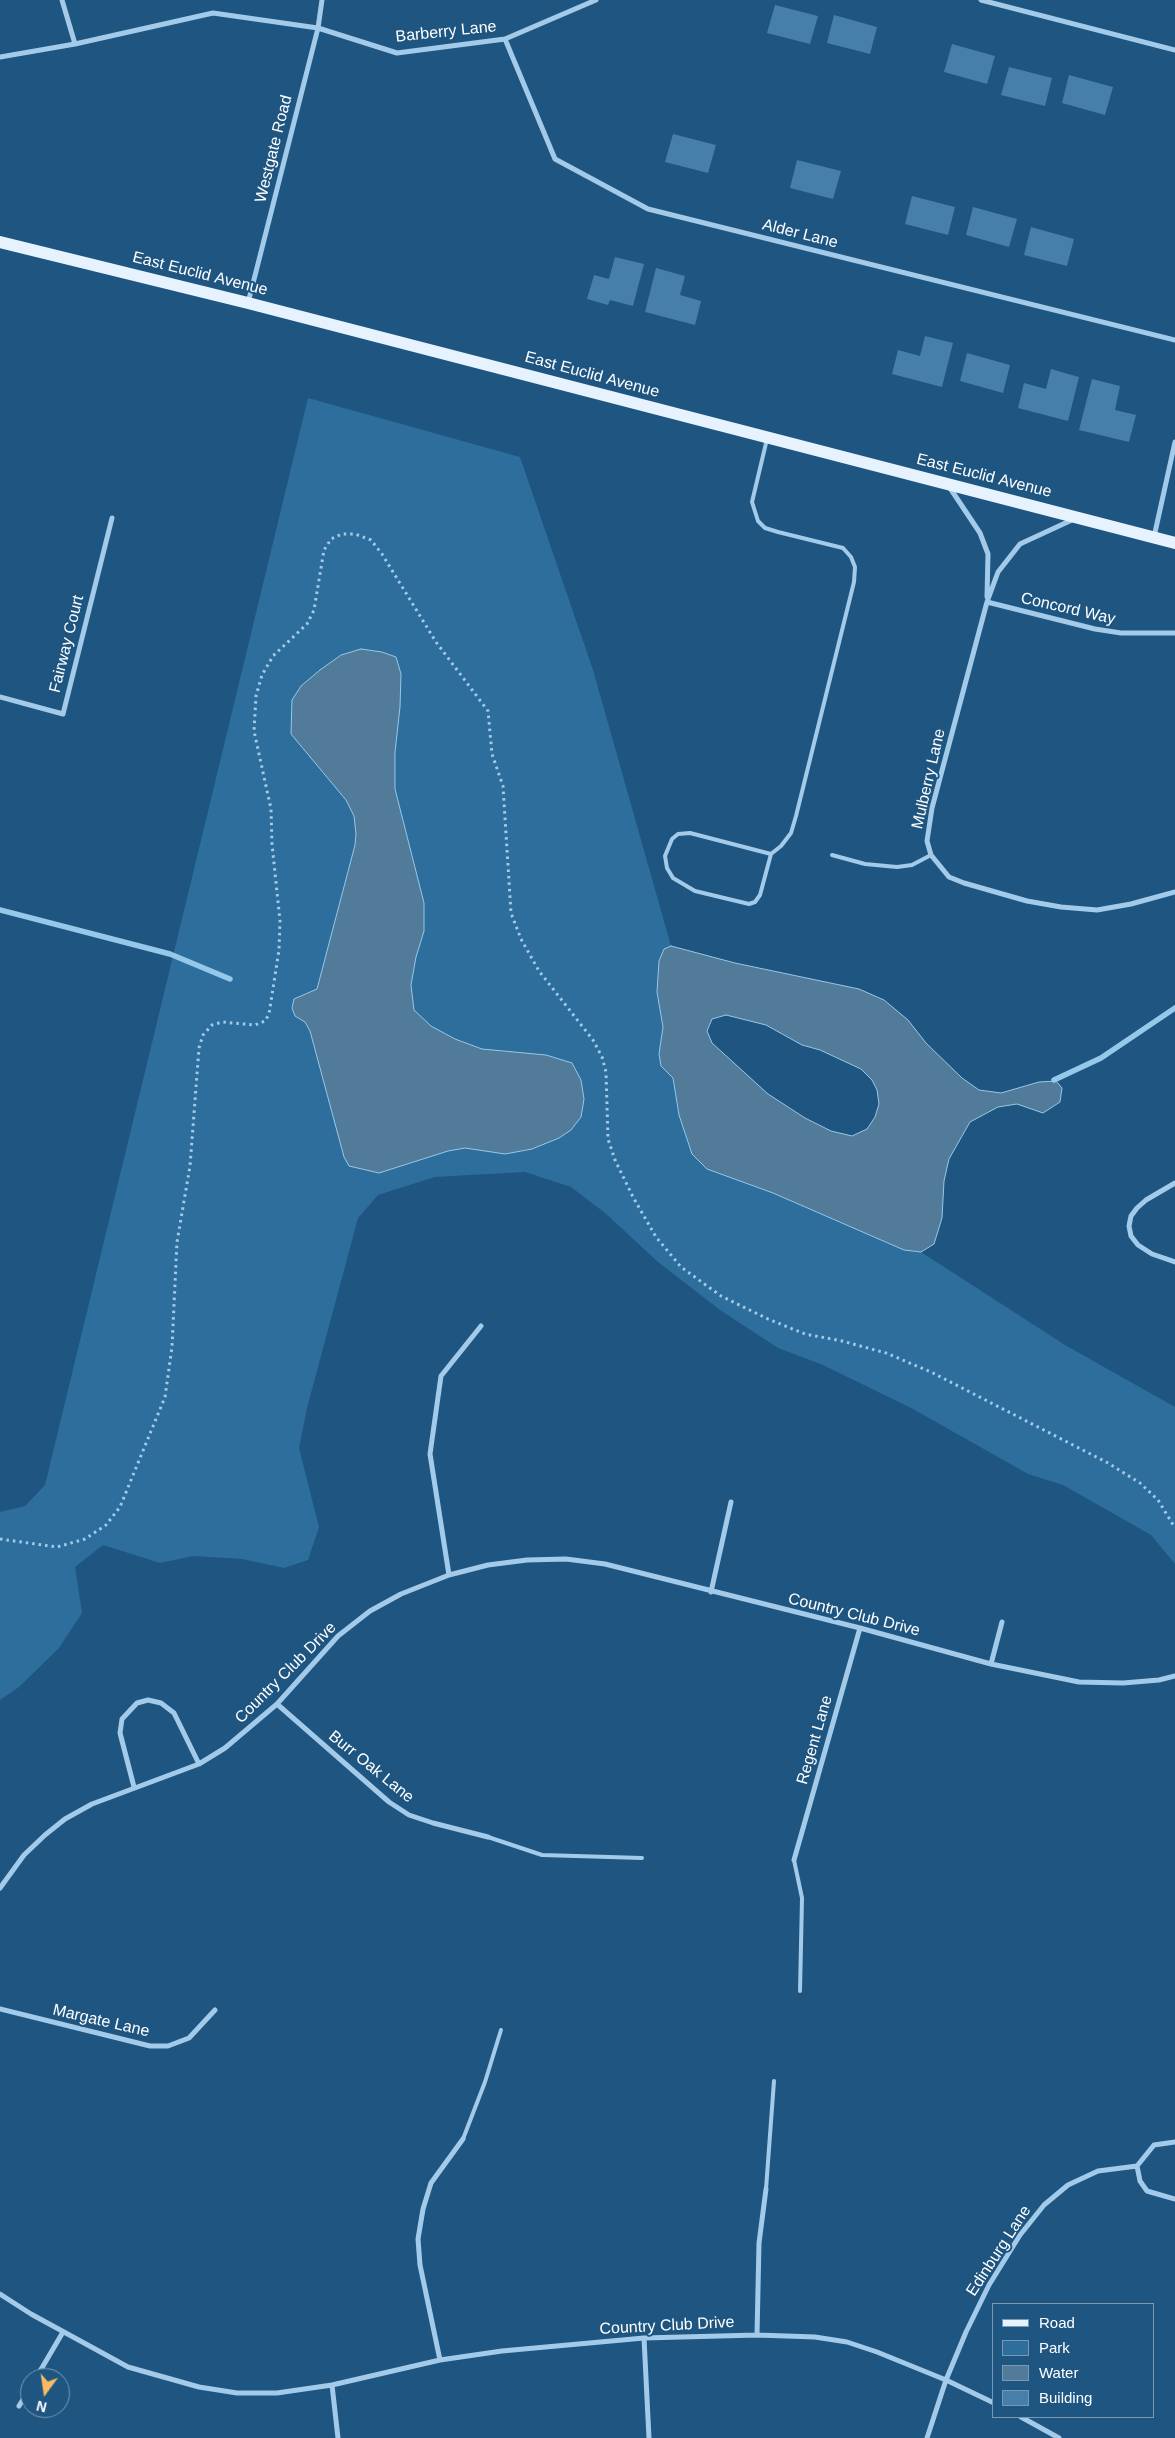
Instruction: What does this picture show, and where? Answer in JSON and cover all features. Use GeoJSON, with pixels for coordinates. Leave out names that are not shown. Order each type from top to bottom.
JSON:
{"type":"FeatureCollection","features":[{"type":"Feature","properties":{"kind":"main road","name":"East Euclid Avenue"},"geometry":{"type":"LineString","coordinates":[[0,242],[248,303],[1175,543]]}},
{"type":"Feature","properties":{"kind":"street"},"geometry":{"type":"LineString","coordinates":[[62,0],[75,44]]}},
{"type":"Feature","properties":{"kind":"street","name":"Westgate Road"},"geometry":{"type":"LineString","coordinates":[[248,303],[318,28],[322,0]]}},
{"type":"Feature","properties":{"kind":"street","name":"Barberry Lane"},"geometry":{"type":"LineString","coordinates":[[0,57],[75,44],[213,13],[318,28],[397,53],[505,39],[596,0]]}},
{"type":"Feature","properties":{"kind":"street"},"geometry":{"type":"LineString","coordinates":[[981,0],[1175,50]]}},
{"type":"Feature","properties":{"kind":"street","name":"Alder Lane"},"geometry":{"type":"LineString","coordinates":[[505,39],[555,158],[648,209],[1175,340]]}},
{"type":"Feature","properties":{"kind":"street"},"geometry":{"type":"LineString","coordinates":[[1154,537],[1175,442]]}},
{"type":"Feature","properties":{"kind":"street","name":"Mulberry Lane"},"geometry":{"type":"LineString","coordinates":[[947,484],[980,533],[988,554],[987,602]]}},
{"type":"Feature","properties":{"kind":"street","name":"Mulberry Lane"},"geometry":{"type":"LineString","coordinates":[[931,855],[928,841],[932,808],[987,602],[998,572],[1020,544],[1078,517]]}},
{"type":"Feature","properties":{"kind":"street","name":"Fairway Court"},"geometry":{"type":"LineString","coordinates":[[0,697],[63,714],[112,518]]}},
{"type":"Feature","properties":{"kind":"street","name":"Concord Way"},"geometry":{"type":"LineString","coordinates":[[987,602],[1094,629],[1121,633],[1175,634]]}},
{"type":"Feature","properties":{"kind":"street"},"geometry":{"type":"LineString","coordinates":[[931,855],[949,877],[1026,901],[1061,908],[1097,910],[1131,904],[1175,892]]}},
{"type":"Feature","properties":{"kind":"street"},"geometry":{"type":"LineString","coordinates":[[1175,1183],[1137,1208],[1129,1226],[1131,1236],[1138,1245],[1152,1254],[1175,1262]]}},
{"type":"Feature","properties":{"kind":"street"},"geometry":{"type":"LineString","coordinates":[[449,1575],[430,1454],[440,1376],[481,1326]]}},
{"type":"Feature","properties":{"kind":"street"},"geometry":{"type":"LineString","coordinates":[[711,1592],[731,1502]]}},
{"type":"Feature","properties":{"kind":"street","name":"Country Club Drive"},"geometry":{"type":"LineString","coordinates":[[0,1888],[24,1855],[65,1819],[92,1804],[199,1764],[245,1733],[277,1704],[338,1636],[370,1611],[401,1594],[449,1575],[498,1564],[527,1560],[566,1559],[605,1564],[860,1628],[991,1664],[1079,1682],[1123,1684],[1159,1680],[1175,1676]]}},
{"type":"Feature","properties":{"kind":"street"},"geometry":{"type":"LineString","coordinates":[[991,1664],[1002,1622]]}},
{"type":"Feature","properties":{"kind":"street","name":"Regent Lane"},"geometry":{"type":"LineString","coordinates":[[794,1860],[860,1628]]}},
{"type":"Feature","properties":{"kind":"street"},"geometry":{"type":"LineString","coordinates":[[134,1787],[120,1733],[122,1719],[137,1702],[148,1700],[161,1703],[174,1713],[199,1764]]}},
{"type":"Feature","properties":{"kind":"street","name":"Burr Oak Lane"},"geometry":{"type":"LineString","coordinates":[[277,1704],[389,1802],[409,1815],[488,1837]]}},
{"type":"Feature","properties":{"kind":"street","name":"Margate Lane"},"geometry":{"type":"LineString","coordinates":[[0,2009],[150,2046],[168,2046],[188,2038],[215,2010]]}},
{"type":"Feature","properties":{"kind":"street"},"geometry":{"type":"LineString","coordinates":[[440,2360],[420,2265],[418,2239],[423,2208],[431,2183],[463,2139]]}},
{"type":"Feature","properties":{"kind":"street"},"geometry":{"type":"LineString","coordinates":[[1175,2142],[1154,2145],[1138,2166],[1140,2181],[1147,2191],[1175,2199]]}},
{"type":"Feature","properties":{"kind":"street","name":"Edinburg Lane"},"geometry":{"type":"LineString","coordinates":[[927,2438],[946,2380],[989,2285],[1020,2235],[1044,2205],[1068,2185],[1098,2171],[1138,2166]]}},
{"type":"Feature","properties":{"kind":"street"},"geometry":{"type":"LineString","coordinates":[[757,2335],[759,2243],[766,2189]]}},
{"type":"Feature","properties":{"kind":"street","name":"Country Club Drive"},"geometry":{"type":"LineString","coordinates":[[0,2294],[128,2367],[199,2387],[237,2393],[277,2393],[332,2385],[440,2360],[557,2345],[644,2338],[757,2335],[815,2337],[847,2342],[946,2380],[992,2402]]}},
{"type":"Feature","properties":{"kind":"street"},"geometry":{"type":"LineString","coordinates":[[42,2368],[64,2332]]}},
{"type":"Feature","properties":{"kind":"street"},"geometry":{"type":"LineString","coordinates":[[644,2338],[649,2438]]}},
{"type":"Feature","properties":{"kind":"street"},"geometry":{"type":"LineString","coordinates":[[332,2385],[338,2438]]}},
{"type":"Feature","properties":{"kind":"street"},"geometry":{"type":"LineString","coordinates":[[1023,2418],[1059,2438]]}},
{"type":"Feature","properties":{"kind":"lane"},"geometry":{"type":"LineString","coordinates":[[767,437],[752,502],[758,521],[766,528],[778,532],[843,548],[851,556],[855,568],[854,582],[791,833],[781,846],[771,854],[760,896],[755,902],[749,904],[695,891],[673,878],[667,868],[665,856],[672,839],[678,834],[690,833],[771,854]]}},
{"type":"Feature","properties":{"kind":"lane"},"geometry":{"type":"LineString","coordinates":[[832,855],[865,864],[897,868],[912,864],[931,855]]}},
{"type":"Feature","properties":{"kind":"lane"},"geometry":{"type":"LineString","coordinates":[[488,1837],[542,1855],[642,1858]]}},
{"type":"Feature","properties":{"kind":"lane"},"geometry":{"type":"LineString","coordinates":[[794,1860],[802,1898],[800,1991]]}},
{"type":"Feature","properties":{"kind":"lane"},"geometry":{"type":"LineString","coordinates":[[463,2139],[485,2082],[501,2030]]}},
{"type":"Feature","properties":{"kind":"lane"},"geometry":{"type":"LineString","coordinates":[[766,2189],[774,2081]]}},
{"type":"Feature","properties":{"kind":"path"},"geometry":{"type":"LineString","coordinates":[[0,1538],[57,1547],[85,1539],[106,1525],[120,1507],[165,1397],[171,1362],[177,1242],[190,1166],[199,1048],[203,1034],[212,1025],[222,1022],[255,1025],[265,1021],[269,1014],[279,950],[280,922],[272,844],[271,809],[254,731],[256,696],[262,675],[273,656],[307,624],[314,610],[324,550],[331,539],[342,534],[355,534],[370,540],[382,554],[436,642],[488,711],[491,725],[492,754],[503,786],[511,914],[521,939],[539,971],[593,1040],[602,1057],[606,1072],[608,1140],[614,1160],[632,1197],[656,1236],[681,1267],[721,1296],[768,1319],[805,1334],[842,1341],[886,1354],[940,1377],[1108,1463],[1140,1483],[1158,1500],[1175,1528]]}},
{"type":"Feature","properties":{"kind":"green space"},"geometry":{"type":"Polygon","coordinates":[[[308,398],[520,457],[593,670],[671,946],[664,949],[657,992],[663,1027],[659,1054],[661,1066],[673,1078],[679,1115],[692,1154],[707,1169],[773,1193],[904,1250],[921,1252],[1065,1345],[1175,1407],[1175,1564],[1151,1535],[1063,1485],[1028,1474],[913,1409],[823,1365],[778,1348],[720,1310],[658,1262],[605,1213],[571,1187],[525,1172],[435,1177],[378,1195],[358,1218],[307,1408],[299,1448],[319,1527],[308,1560],[284,1568],[242,1559],[193,1556],[160,1563],[103,1545],[75,1567],[82,1613],[59,1648],[19,1687],[0,1700],[0,1512],[25,1506],[45,1485],[308,398]]]}},
{"type":"Feature","properties":{"kind":"water"},"geometry":{"type":"Polygon","coordinates":[[[361,649],[382,652],[396,657],[401,674],[400,707],[395,752],[395,789],[424,903],[424,931],[416,957],[411,985],[414,1010],[431,1026],[455,1039],[482,1049],[546,1055],[572,1063],[581,1080],[584,1099],[581,1117],[571,1130],[559,1138],[532,1149],[505,1154],[465,1148],[448,1151],[379,1173],[349,1166],[344,1157],[310,1031],[305,1022],[295,1016],[292,1008],[294,999],[317,989],[355,845],[356,834],[354,816],[346,800],[291,734],[292,700],[301,686],[320,670],[341,655],[361,649]]]}},
{"type":"Feature","properties":{"kind":"water"},"geometry":{"type":"Polygon","coordinates":[[[671,946],[735,963],[859,989],[884,1000],[908,1020],[926,1043],[962,1078],[979,1090],[1001,1093],[1039,1082],[1056,1081],[1062,1088],[1060,1102],[1043,1113],[1017,1104],[998,1107],[970,1122],[949,1159],[944,1181],[942,1218],[934,1244],[921,1252],[904,1250],[773,1193],[707,1169],[692,1154],[679,1115],[673,1078],[661,1066],[659,1054],[663,1027],[657,992],[659,961],[664,949],[671,946]],[[726,1015],[712,1019],[707,1031],[712,1043],[768,1094],[805,1118],[831,1131],[852,1136],[867,1129],[875,1117],[879,1104],[877,1090],[872,1080],[861,1069],[820,1050],[802,1045],[766,1025],[726,1015]]]}},
{"type":"Feature","properties":{"kind":"building"},"geometry":{"type":"Polygon","coordinates":[[[775,5],[818,16],[810,44],[767,33],[775,5]]]}},
{"type":"Feature","properties":{"kind":"building"},"geometry":{"type":"Polygon","coordinates":[[[834,15],[877,27],[870,54],[827,43],[834,15]]]}},
{"type":"Feature","properties":{"kind":"building"},"geometry":{"type":"Polygon","coordinates":[[[952,44],[995,56],[987,84],[944,72],[952,44]]]}},
{"type":"Feature","properties":{"kind":"building"},"geometry":{"type":"Polygon","coordinates":[[[1009,67],[1052,78],[1045,106],[1001,95],[1009,67]]]}},
{"type":"Feature","properties":{"kind":"building"},"geometry":{"type":"Polygon","coordinates":[[[1069,75],[1113,87],[1105,115],[1062,103],[1069,75]]]}},
{"type":"Feature","properties":{"kind":"building"},"geometry":{"type":"Polygon","coordinates":[[[673,134],[716,145],[708,173],[665,162],[673,134]]]}},
{"type":"Feature","properties":{"kind":"building"},"geometry":{"type":"Polygon","coordinates":[[[797,160],[841,171],[833,199],[790,188],[797,160]]]}},
{"type":"Feature","properties":{"kind":"building"},"geometry":{"type":"Polygon","coordinates":[[[912,196],[955,207],[948,235],[905,224],[912,196]]]}},
{"type":"Feature","properties":{"kind":"building"},"geometry":{"type":"Polygon","coordinates":[[[973,207],[1017,219],[1009,247],[966,235],[973,207]]]}},
{"type":"Feature","properties":{"kind":"building"},"geometry":{"type":"Polygon","coordinates":[[[1031,227],[1074,239],[1067,266],[1024,255],[1031,227]]]}},
{"type":"Feature","properties":{"kind":"building"},"geometry":{"type":"Polygon","coordinates":[[[615,257],[644,264],[633,306],[610,300],[608,305],[587,299],[594,275],[609,279],[615,257]]]}},
{"type":"Feature","properties":{"kind":"building"},"geometry":{"type":"Polygon","coordinates":[[[656,268],[685,276],[680,295],[701,301],[695,325],[645,312],[656,268]]]}},
{"type":"Feature","properties":{"kind":"building"},"geometry":{"type":"Polygon","coordinates":[[[925,336],[953,343],[942,387],[892,374],[898,350],[920,356],[925,336]]]}},
{"type":"Feature","properties":{"kind":"building"},"geometry":{"type":"Polygon","coordinates":[[[967,353],[1010,365],[1003,393],[960,381],[967,353]]]}},
{"type":"Feature","properties":{"kind":"building"},"geometry":{"type":"Polygon","coordinates":[[[1051,369],[1079,377],[1068,421],[1018,408],[1024,383],[1046,389],[1051,369]]]}},
{"type":"Feature","properties":{"kind":"building"},"geometry":{"type":"Polygon","coordinates":[[[1092,379],[1120,386],[1115,410],[1136,415],[1129,442],[1079,430],[1092,379]]]}},
{"type":"Feature","properties":{"kind":"waterway"},"geometry":{"type":"LineString","coordinates":[[0,910],[170,954],[230,979]]}},
{"type":"Feature","properties":{"kind":"waterway"},"geometry":{"type":"LineString","coordinates":[[1054,1080],[1101,1058],[1175,1008]]}}]}
